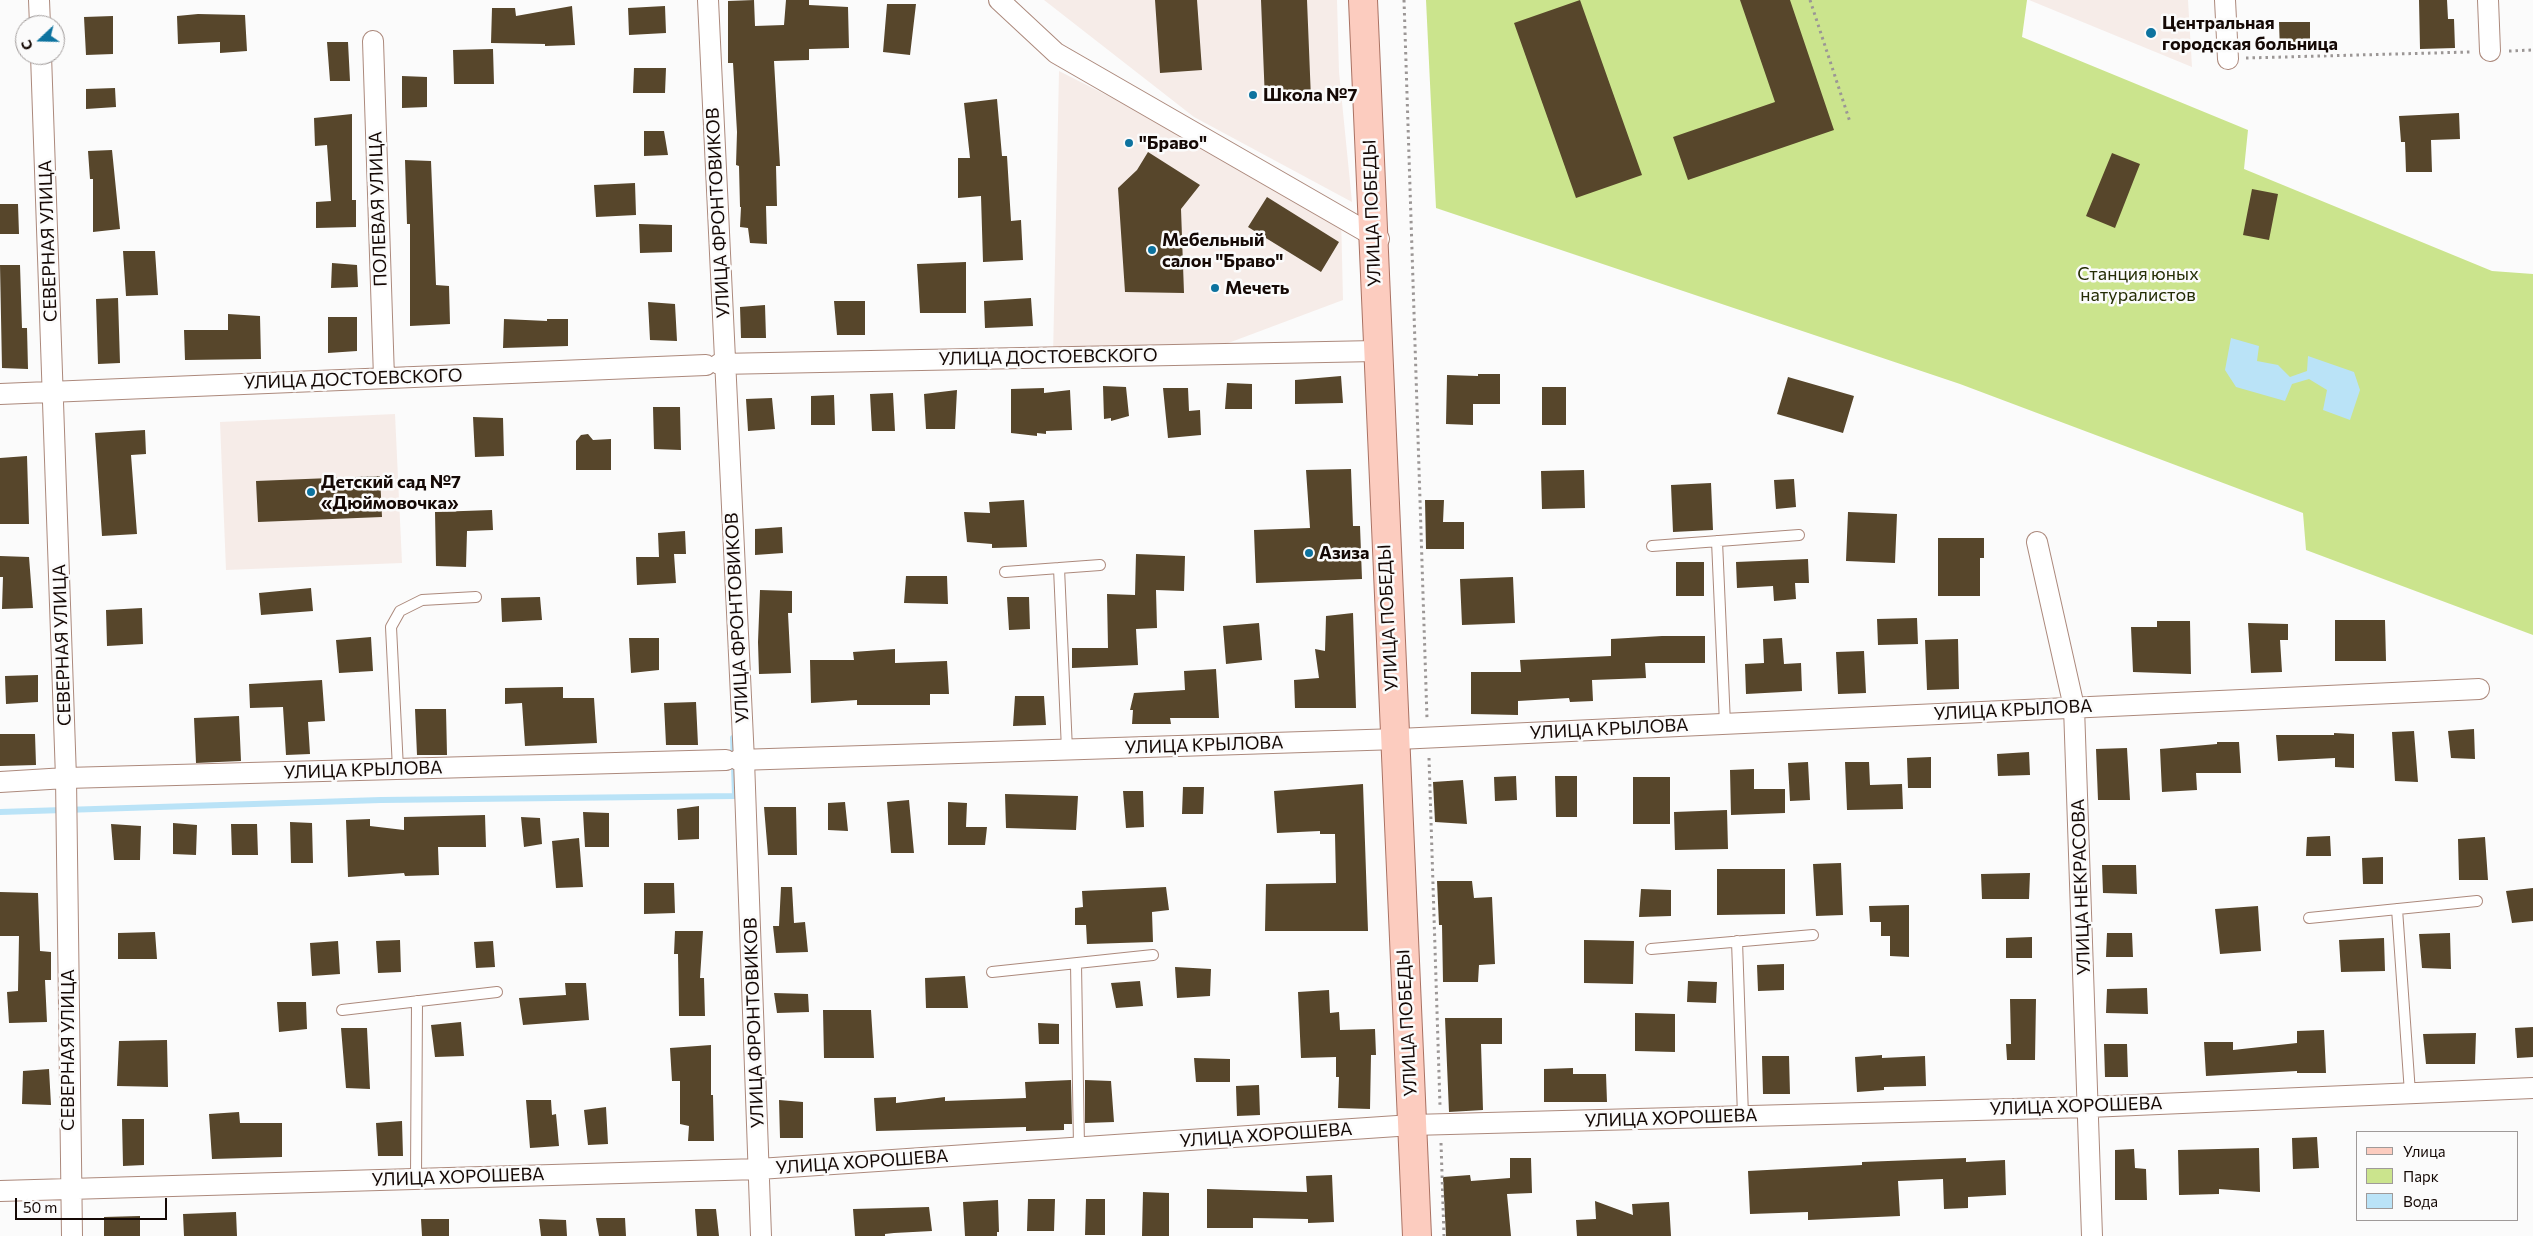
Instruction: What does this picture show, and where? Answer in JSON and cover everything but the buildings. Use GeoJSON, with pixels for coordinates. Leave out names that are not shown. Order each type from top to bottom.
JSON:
{"type":"FeatureCollection","features":[{"type":"Feature","properties":{"kind":"main road","name":"УЛИЦА ПОБЕДЫ"},"geometry":{"type":"LineString","coordinates":[[1363,0],[1382,361],[1396,739]]}},
{"type":"Feature","properties":{"kind":"main road","name":"УЛИЦА ПОБЕДЫ"},"geometry":{"type":"LineString","coordinates":[[1367,0],[1376,238],[1376,351],[1396,739],[1423,1125],[1421,1236]]}},
{"type":"Feature","properties":{"kind":"main road","name":"УЛИЦА ПОБЕДЫ"},"geometry":{"type":"LineString","coordinates":[[1417,1236],[1423,1125]]}},
{"type":"Feature","properties":{"kind":"street"},"geometry":{"type":"LineString","coordinates":[[39,0],[40,15]]}},
{"type":"Feature","properties":{"kind":"street","name":"УЛИЦА ФРОНТОВИКОВ"},"geometry":{"type":"LineString","coordinates":[[708,0],[717,364],[761,1236]]}},
{"type":"Feature","properties":{"kind":"street"},"geometry":{"type":"LineString","coordinates":[[999,0],[1056,53],[1376,238]]}},
{"type":"Feature","properties":{"kind":"street"},"geometry":{"type":"LineString","coordinates":[[2225,0],[2228,59]]}},
{"type":"Feature","properties":{"kind":"street"},"geometry":{"type":"LineString","coordinates":[[2488,0],[2490,51]]}},
{"type":"Feature","properties":{"kind":"street","name":"ПОЛЕВАЯ УЛИЦА"},"geometry":{"type":"LineString","coordinates":[[373,40],[384,378]]}},
{"type":"Feature","properties":{"kind":"street","name":"СЕВЕРНАЯ УЛИЦА"},"geometry":{"type":"LineString","coordinates":[[41,65],[66,778],[72,1236]]}},
{"type":"Feature","properties":{"kind":"street","name":"УЛИЦА ДОСТОЕВСКОГО"},"geometry":{"type":"LineString","coordinates":[[0,394],[717,364],[1376,351]]}},
{"type":"Feature","properties":{"kind":"street","name":"УЛИЦА НЕКРАСОВА"},"geometry":{"type":"LineString","coordinates":[[2037,542],[2074,707],[2092,1236]]}},
{"type":"Feature","properties":{"kind":"street","name":"УЛИЦА КРЫЛОВА"},"geometry":{"type":"LineString","coordinates":[[0,782],[66,778],[736,760],[1428,738],[2479,688]]}},
{"type":"Feature","properties":{"kind":"street","name":"УЛИЦА ХОРОШЕВА"},"geometry":{"type":"LineString","coordinates":[[0,1191],[759,1169],[1423,1125],[2089,1107],[2533,1088]]}},
{"type":"Feature","properties":{"kind":"lane"},"geometry":{"type":"LineString","coordinates":[[1652,546],[1799,535]]}},
{"type":"Feature","properties":{"kind":"lane"},"geometry":{"type":"LineString","coordinates":[[1717,542],[1724,724]]}},
{"type":"Feature","properties":{"kind":"lane"},"geometry":{"type":"LineString","coordinates":[[1005,572],[1100,565]]}},
{"type":"Feature","properties":{"kind":"lane"},"geometry":{"type":"LineString","coordinates":[[1059,568],[1067,750]]}},
{"type":"Feature","properties":{"kind":"lane"},"geometry":{"type":"LineString","coordinates":[[398,769],[391,627],[400,611],[422,600],[476,597]]}},
{"type":"Feature","properties":{"kind":"lane"},"geometry":{"type":"LineString","coordinates":[[2309,918],[2477,901]]}},
{"type":"Feature","properties":{"kind":"lane"},"geometry":{"type":"LineString","coordinates":[[2397,909],[2410,1093]]}},
{"type":"Feature","properties":{"kind":"lane"},"geometry":{"type":"LineString","coordinates":[[1651,949],[1814,935]]}},
{"type":"Feature","properties":{"kind":"lane"},"geometry":{"type":"LineString","coordinates":[[1737,941],[1742,1116]]}},
{"type":"Feature","properties":{"kind":"lane"},"geometry":{"type":"LineString","coordinates":[[992,972],[1153,955]]}},
{"type":"Feature","properties":{"kind":"lane"},"geometry":{"type":"LineString","coordinates":[[1076,964],[1078,1147]]}},
{"type":"Feature","properties":{"kind":"lane"},"geometry":{"type":"LineString","coordinates":[[342,1010],[497,992]]}},
{"type":"Feature","properties":{"kind":"lane"},"geometry":{"type":"LineString","coordinates":[[416,1178],[417,1001]]}},
{"type":"Feature","properties":{"kind":"path"},"geometry":{"type":"LineString","coordinates":[[1404,0],[1428,738],[1423,1125],[1444,1236]]}},
{"type":"Feature","properties":{"kind":"path"},"geometry":{"type":"LineString","coordinates":[[1810,0],[1850,122]]}},
{"type":"Feature","properties":{"kind":"path"},"geometry":{"type":"LineString","coordinates":[[2228,59],[2533,50]]}},
{"type":"Feature","properties":{"kind":"shaded area","name":"Школа №7"},"geometry":{"type":"Polygon","coordinates":[[[1044,0],[1337,0],[1339,72],[1352,202],[1194,117],[1044,0]]]}},
{"type":"Feature","properties":{"kind":"shaded area","name":"Центральная городская больница"},"geometry":{"type":"Polygon","coordinates":[[[2029,0],[2188,0],[2192,67],[2029,0]]]}},
{"type":"Feature","properties":{"kind":"shaded area","name":"\"Браво\""},"geometry":{"type":"Polygon","coordinates":[[[1059,71],[1341,214],[1343,300],[1199,354],[1053,357],[1059,71]]]}},
{"type":"Feature","properties":{"kind":"shaded area","name":"Детский сад №7 «Дюймовочка»"},"geometry":{"type":"Polygon","coordinates":[[[395,414],[402,563],[226,570],[220,422],[395,414]]]}},
{"type":"Feature","properties":{"kind":"green space","name":"Станция юных натуралистов"},"geometry":{"type":"Polygon","coordinates":[[[1426,0],[2027,0],[2022,37],[2248,130],[2244,169],[2492,271],[2533,274],[2533,635],[2306,550],[2303,513],[1960,384],[1436,208],[1426,0]]]}},
{"type":"Feature","properties":{"kind":"water"},"geometry":{"type":"Polygon","coordinates":[[[2231,338],[2259,346],[2257,361],[2278,365],[2290,377],[2307,371],[2308,356],[2354,372],[2360,390],[2350,420],[2323,410],[2327,390],[2309,379],[2292,384],[2285,401],[2236,387],[2225,370],[2231,338]]]}},
{"type":"Feature","properties":{"kind":"waterway"},"geometry":{"type":"LineString","coordinates":[[0,812],[381,800],[735,796],[733,738]]}},
{"type":"Feature","properties":{"kind":"place","name":"Центральная городская больница"},"geometry":{"type":"Point","coordinates":[2151,33]}},
{"type":"Feature","properties":{"kind":"place","name":"Школа №7"},"geometry":{"type":"Point","coordinates":[1253,95]}},
{"type":"Feature","properties":{"kind":"place","name":"\"Браво\""},"geometry":{"type":"Point","coordinates":[1129,143]}},
{"type":"Feature","properties":{"kind":"place","name":"Мебельный салон \"Браво\""},"geometry":{"type":"Point","coordinates":[1152,250]}},
{"type":"Feature","properties":{"kind":"place","name":"Мечеть"},"geometry":{"type":"Point","coordinates":[1215,288]}},
{"type":"Feature","properties":{"kind":"place","name":"Детский сад №7 «Дюймовочка»"},"geometry":{"type":"Point","coordinates":[311,492]}},
{"type":"Feature","properties":{"kind":"place","name":"Азиза"},"geometry":{"type":"Point","coordinates":[1309,553]}}]}
